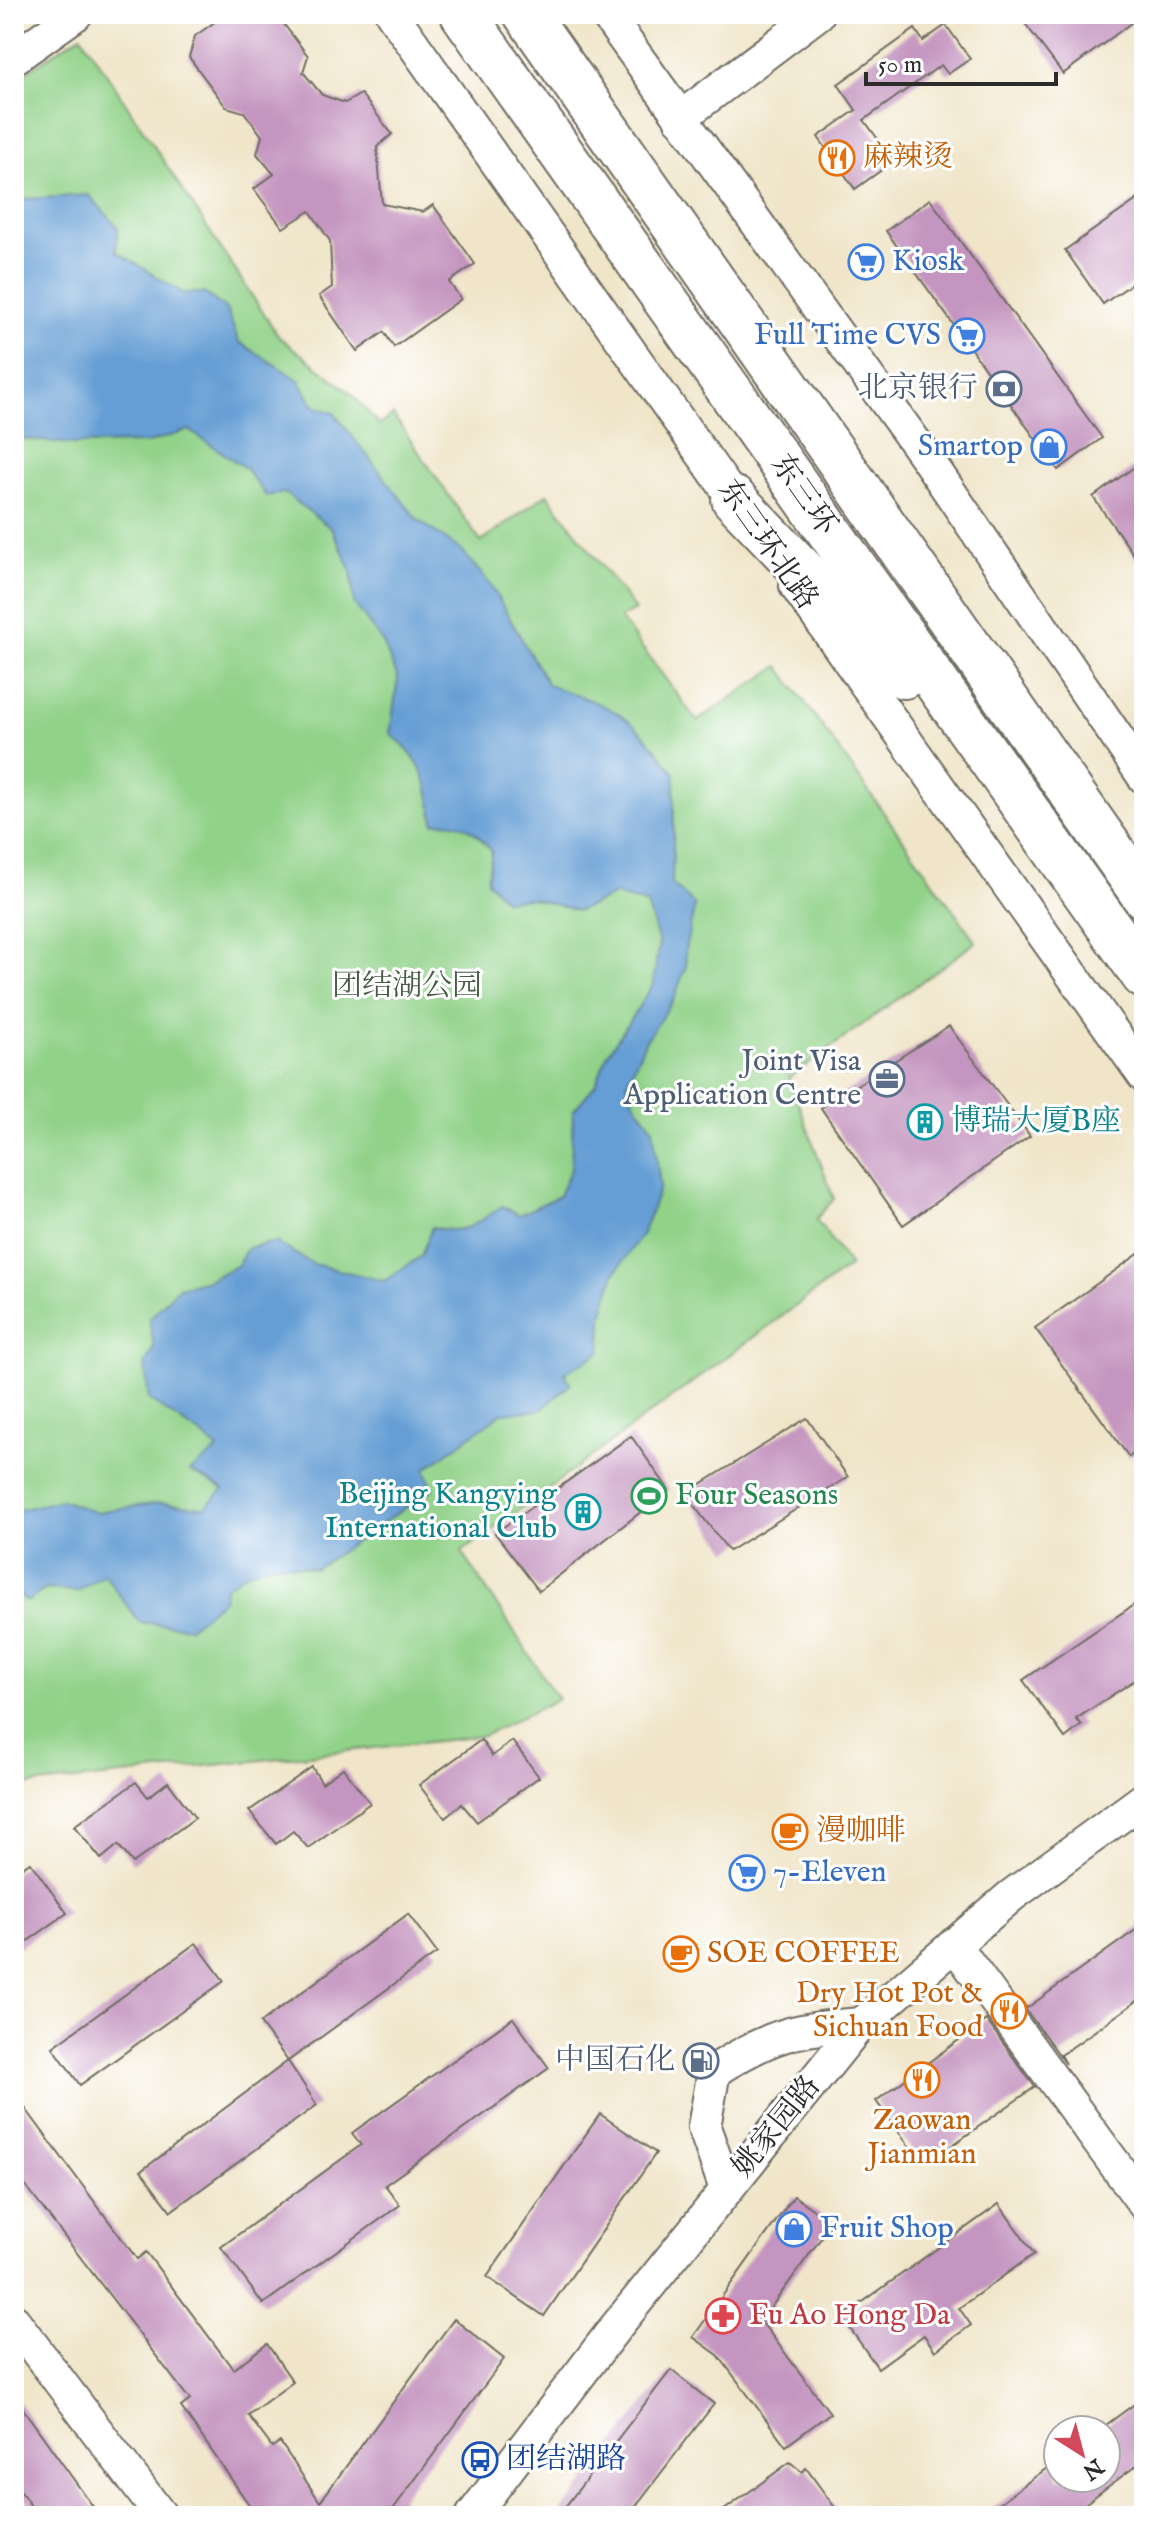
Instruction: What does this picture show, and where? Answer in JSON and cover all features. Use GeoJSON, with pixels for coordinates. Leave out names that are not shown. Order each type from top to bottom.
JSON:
{"type":"FeatureCollection","features":[{"type":"Feature","properties":{"kind":"highway","name":"东三环"},"geometry":{"type":"LineString","coordinates":[[526,14],[1144,896]]}},
{"type":"Feature","properties":{"kind":"highway","name":"东三环"},"geometry":{"type":"LineString","coordinates":[[468,21],[1132,959],[1144,993]]}},
{"type":"Feature","properties":{"kind":"highway"},"geometry":{"type":"LineString","coordinates":[[734,499],[1005,782]]}},
{"type":"Feature","properties":{"kind":"highway"},"geometry":{"type":"LineString","coordinates":[[1090,821],[1144,861]]}},
{"type":"Feature","properties":{"kind":"street"},"geometry":{"type":"LineString","coordinates":[[14,58],[76,14]]}},
{"type":"Feature","properties":{"kind":"street"},"geometry":{"type":"LineString","coordinates":[[606,14],[928,460],[1144,777]]}},
{"type":"Feature","properties":{"kind":"street"},"geometry":{"type":"LineString","coordinates":[[680,118],[818,14]]}},
{"type":"Feature","properties":{"kind":"street","name":"东三环北路"},"geometry":{"type":"LineString","coordinates":[[408,20],[734,499],[1144,1076]]}},
{"type":"Feature","properties":{"kind":"street","name":"姚家园路"},"geometry":{"type":"LineString","coordinates":[[472,2516],[615,2328],[862,2024],[1060,1858],[1144,1799]]}},
{"type":"Feature","properties":{"kind":"street"},"geometry":{"type":"LineString","coordinates":[[954,1944],[1144,2204]]}},
{"type":"Feature","properties":{"kind":"street"},"geometry":{"type":"LineString","coordinates":[[726,2189],[704,2127],[714,2071],[759,2042],[806,2028],[862,2024]]}},
{"type":"Feature","properties":{"kind":"street"},"geometry":{"type":"LineString","coordinates":[[14,2321],[161,2516]]}},
{"type":"Feature","properties":{"kind":"green space","name":"团结湖公园"},"geometry":{"type":"Polygon","coordinates":[[[81,35],[279,337],[352,394],[379,425],[393,415],[481,542],[547,494],[635,610],[620,618],[697,721],[779,666],[976,942],[789,1078],[834,1199],[816,1219],[850,1266],[462,1552],[558,1699],[484,1736],[20,1786],[14,1778],[14,80],[81,35]]]}},
{"type":"Feature","properties":{"kind":"water"},"geometry":{"type":"Polygon","coordinates":[[[14,193],[24,199],[89,195],[118,227],[116,251],[183,293],[204,293],[226,309],[239,342],[299,380],[314,406],[334,413],[417,519],[462,551],[490,584],[548,685],[591,700],[634,725],[675,774],[672,884],[695,905],[685,949],[686,966],[674,999],[645,1042],[627,1083],[635,1103],[653,1128],[660,1187],[643,1232],[615,1273],[602,1315],[601,1352],[564,1373],[571,1384],[541,1410],[502,1413],[425,1469],[433,1489],[315,1569],[277,1564],[248,1572],[225,1587],[224,1599],[190,1627],[139,1622],[104,1574],[78,1591],[45,1589],[27,1602],[14,1589],[14,1511],[61,1500],[95,1512],[160,1503],[205,1507],[224,1489],[190,1471],[218,1450],[203,1436],[149,1400],[145,1365],[154,1347],[149,1319],[179,1287],[208,1280],[238,1265],[247,1248],[275,1242],[313,1264],[384,1281],[421,1256],[432,1227],[453,1230],[469,1227],[502,1206],[519,1215],[559,1196],[571,1168],[573,1111],[596,1084],[607,1055],[653,985],[659,943],[647,904],[615,895],[578,911],[532,898],[505,900],[487,881],[492,852],[480,838],[460,825],[434,823],[430,795],[422,773],[410,753],[390,733],[398,678],[383,643],[354,603],[351,569],[332,529],[285,493],[266,496],[245,468],[189,430],[148,443],[73,444],[14,438],[14,193]]]}},
{"type":"Feature","properties":{"kind":"building"},"geometry":{"type":"Polygon","coordinates":[[[226,14],[276,14],[308,56],[303,72],[322,95],[345,103],[361,94],[392,134],[377,147],[382,204],[423,212],[433,205],[475,264],[449,282],[461,299],[394,347],[384,332],[357,351],[319,296],[332,287],[330,241],[310,211],[283,228],[254,189],[274,174],[257,154],[262,136],[244,112],[226,107],[189,57],[195,36],[226,14]]]}},
{"type":"Feature","properties":{"kind":"building"},"geometry":{"type":"Polygon","coordinates":[[[1018,14],[1143,14],[1063,74],[1018,14]]]}},
{"type":"Feature","properties":{"kind":"building"},"geometry":{"type":"Polygon","coordinates":[[[946,25],[970,59],[948,74],[941,65],[864,120],[894,161],[855,189],[818,137],[856,110],[838,84],[915,29],[923,41],[946,25]]]}},
{"type":"Feature","properties":{"kind":"building"},"geometry":{"type":"Polygon","coordinates":[[[1144,195],[1144,275],[1103,304],[1065,250],[1144,195]]]}},
{"type":"Feature","properties":{"kind":"building"},"geometry":{"type":"Polygon","coordinates":[[[930,199],[1102,438],[1058,470],[886,231],[930,199]]]}},
{"type":"Feature","properties":{"kind":"building"},"geometry":{"type":"Polygon","coordinates":[[[1144,460],[1144,569],[1093,497],[1144,460]]]}},
{"type":"Feature","properties":{"kind":"building","name":"博瑞大厦B座"},"geometry":{"type":"Polygon","coordinates":[[[949,1026],[1030,1136],[903,1225],[821,1108],[949,1026]]]}},
{"type":"Feature","properties":{"kind":"building"},"geometry":{"type":"Polygon","coordinates":[[[1144,1250],[1144,1446],[1129,1457],[1035,1328],[1144,1250]]]}},
{"type":"Feature","properties":{"kind":"building"},"geometry":{"type":"Polygon","coordinates":[[[807,1418],[848,1477],[729,1551],[685,1494],[807,1418]]]}},
{"type":"Feature","properties":{"kind":"building","name":"Beijing Kangying International Club"},"geometry":{"type":"Polygon","coordinates":[[[631,1436],[669,1490],[539,1591],[495,1533],[631,1436]]]}},
{"type":"Feature","properties":{"kind":"building"},"geometry":{"type":"Polygon","coordinates":[[[1144,1598],[1144,1674],[1076,1719],[1082,1725],[1065,1738],[1023,1680],[1144,1598]]]}},
{"type":"Feature","properties":{"kind":"building"},"geometry":{"type":"Polygon","coordinates":[[[481,1740],[492,1756],[512,1741],[539,1777],[477,1822],[462,1804],[445,1818],[419,1785],[481,1740]]]}},
{"type":"Feature","properties":{"kind":"building"},"geometry":{"type":"Polygon","coordinates":[[[312,1767],[322,1783],[343,1768],[370,1803],[308,1848],[293,1831],[276,1844],[249,1811],[312,1767]]]}},
{"type":"Feature","properties":{"kind":"building"},"geometry":{"type":"Polygon","coordinates":[[[136,1782],[148,1797],[168,1782],[195,1818],[133,1863],[118,1845],[101,1859],[74,1826],[136,1782]]]}},
{"type":"Feature","properties":{"kind":"building"},"geometry":{"type":"Polygon","coordinates":[[[30,1862],[67,1913],[14,1951],[14,1873],[30,1862]]]}},
{"type":"Feature","properties":{"kind":"building"},"geometry":{"type":"Polygon","coordinates":[[[408,1914],[437,1953],[288,2061],[260,2023],[408,1914]]]}},
{"type":"Feature","properties":{"kind":"building"},"geometry":{"type":"Polygon","coordinates":[[[1144,1924],[1144,1996],[1061,2055],[1066,2064],[1017,1998],[1027,2008],[1144,1924]]]}},
{"type":"Feature","properties":{"kind":"building"},"geometry":{"type":"Polygon","coordinates":[[[196,1943],[224,1981],[80,2085],[53,2047],[196,1943]]]}},
{"type":"Feature","properties":{"kind":"building"},"geometry":{"type":"Polygon","coordinates":[[[513,2018],[549,2068],[385,2185],[400,2205],[263,2304],[221,2247],[361,2145],[352,2133],[513,2018]]]}},
{"type":"Feature","properties":{"kind":"building"},"geometry":{"type":"Polygon","coordinates":[[[986,2020],[1035,2087],[934,2158],[925,2146],[914,2153],[876,2101],[986,2020]]]}},
{"type":"Feature","properties":{"kind":"building"},"geometry":{"type":"Polygon","coordinates":[[[288,2061],[317,2105],[171,2211],[141,2171],[288,2061]]]}},
{"type":"Feature","properties":{"kind":"building"},"geometry":{"type":"Polygon","coordinates":[[[14,2093],[137,2259],[146,2252],[233,2369],[267,2344],[293,2382],[248,2415],[272,2447],[280,2442],[320,2502],[454,2319],[504,2359],[388,2516],[257,2516],[181,2407],[190,2400],[14,2171],[14,2093]]]}},
{"type":"Feature","properties":{"kind":"building"},"geometry":{"type":"Polygon","coordinates":[[[600,2114],[656,2153],[544,2316],[487,2277],[600,2114]]]}},
{"type":"Feature","properties":{"kind":"building"},"geometry":{"type":"Polygon","coordinates":[[[794,2196],[832,2223],[761,2321],[830,2413],[786,2446],[718,2355],[693,2337],[794,2196]]]}},
{"type":"Feature","properties":{"kind":"building"},"geometry":{"type":"Polygon","coordinates":[[[999,2204],[1034,2254],[959,2308],[971,2325],[935,2351],[924,2335],[878,2368],[842,2317],[999,2204]]]}},
{"type":"Feature","properties":{"kind":"building"},"geometry":{"type":"Polygon","coordinates":[[[671,2370],[714,2404],[628,2516],[558,2516],[671,2370]]]}},
{"type":"Feature","properties":{"kind":"building"},"geometry":{"type":"Polygon","coordinates":[[[14,2396],[94,2508],[83,2516],[38,2516],[14,2482],[14,2396]]]}},
{"type":"Feature","properties":{"kind":"building"},"geometry":{"type":"Polygon","coordinates":[[[1144,2397],[1144,2460],[1122,2476],[1122,2414],[1144,2397]]]}},
{"type":"Feature","properties":{"kind":"building"},"geometry":{"type":"Polygon","coordinates":[[[790,2462],[802,2472],[806,2468],[841,2516],[716,2516],[790,2462]]]}},
{"type":"Feature","properties":{"kind":"building"},"geometry":{"type":"Polygon","coordinates":[[[1042,2472],[1042,2494],[1098,2494],[1069,2516],[982,2516],[1042,2472]]]}},
{"type":"Feature","properties":{"kind":"place","name":"麻辣烫"},"geometry":{"type":"Point","coordinates":[837,158]}},
{"type":"Feature","properties":{"kind":"place","name":"Kiosk"},"geometry":{"type":"Point","coordinates":[866,262]}},
{"type":"Feature","properties":{"kind":"place","name":"Full Time CVS"},"geometry":{"type":"Point","coordinates":[967,336]}},
{"type":"Feature","properties":{"kind":"place","name":"北京银行"},"geometry":{"type":"Point","coordinates":[1004,389]}},
{"type":"Feature","properties":{"kind":"place","name":"Smartop"},"geometry":{"type":"Point","coordinates":[1049,447]}},
{"type":"Feature","properties":{"kind":"place","name":"Joint Visa Application Centre"},"geometry":{"type":"Point","coordinates":[887,1079]}},
{"type":"Feature","properties":{"kind":"place","name":"博瑞大厦B座"},"geometry":{"type":"Point","coordinates":[925,1122]}},
{"type":"Feature","properties":{"kind":"place","name":"Four Seasons"},"geometry":{"type":"Point","coordinates":[649,1496]}},
{"type":"Feature","properties":{"kind":"place","name":"Beijing Kangying International Club"},"geometry":{"type":"Point","coordinates":[583,1512]}},
{"type":"Feature","properties":{"kind":"place","name":"漫咖啡"},"geometry":{"type":"Point","coordinates":[790,1832]}},
{"type":"Feature","properties":{"kind":"place","name":"7-Eleven"},"geometry":{"type":"Point","coordinates":[747,1873]}},
{"type":"Feature","properties":{"kind":"place","name":"SOE COFFEE"},"geometry":{"type":"Point","coordinates":[681,1954]}},
{"type":"Feature","properties":{"kind":"place","name":"Dry Hot Pot & Sichuan Food"},"geometry":{"type":"Point","coordinates":[1009,2011]}},
{"type":"Feature","properties":{"kind":"place","name":"中国石化"},"geometry":{"type":"Point","coordinates":[701,2061]}},
{"type":"Feature","properties":{"kind":"place","name":"Zaowan Jianmian"},"geometry":{"type":"Point","coordinates":[922,2080]}},
{"type":"Feature","properties":{"kind":"place","name":"Fruit Shop"},"geometry":{"type":"Point","coordinates":[794,2229]}},
{"type":"Feature","properties":{"kind":"place","name":"Fu Ao Hong Da"},"geometry":{"type":"Point","coordinates":[723,2316]}},
{"type":"Feature","properties":{"kind":"place","name":"团结湖路"},"geometry":{"type":"Point","coordinates":[480,2460]}}]}
